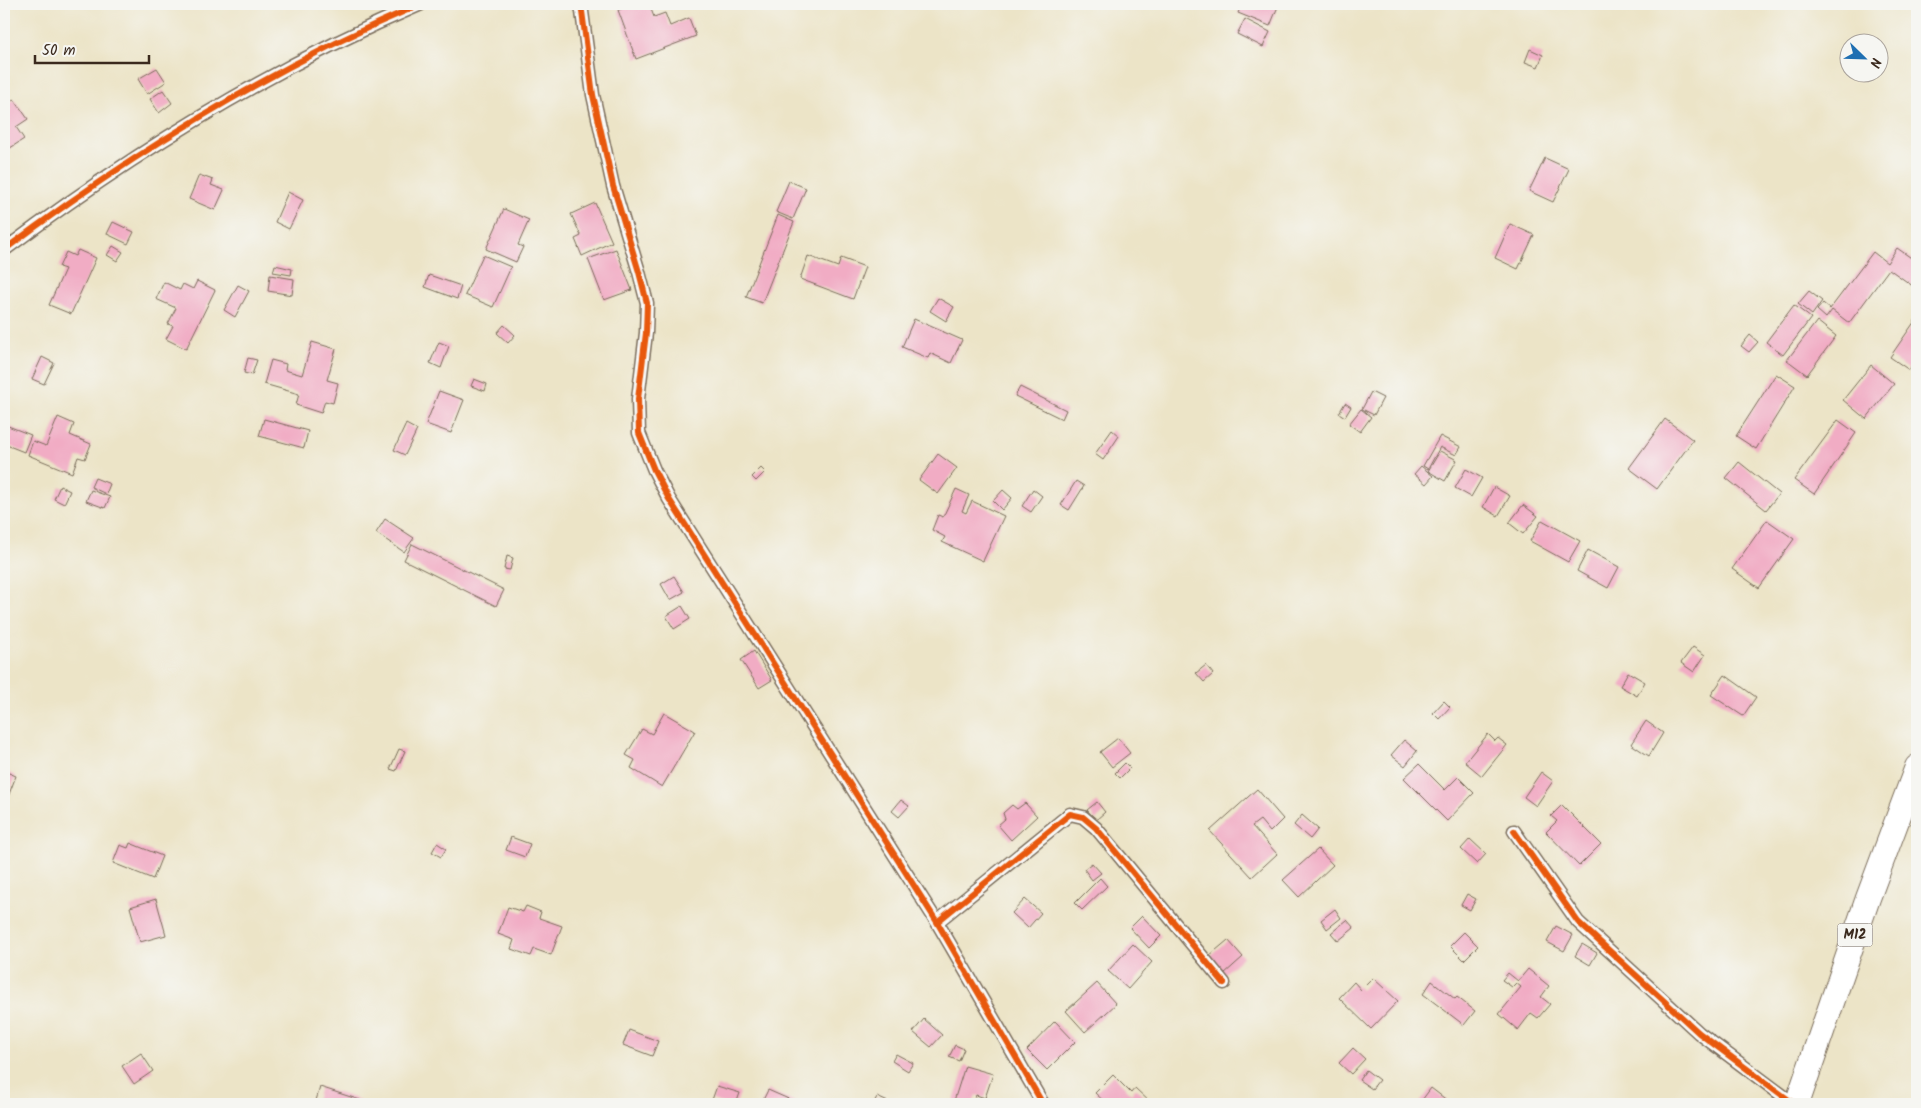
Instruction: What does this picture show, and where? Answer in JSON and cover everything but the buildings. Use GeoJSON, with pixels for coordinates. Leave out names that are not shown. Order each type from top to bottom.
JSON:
{"type":"FeatureCollection","features":[{"type":"Feature","properties":{"kind":"highway","name":"M12"},"geometry":{"type":"LineString","coordinates":[[1795,1104],[1917,767]]}},
{"type":"Feature","properties":{"kind":"street"},"geometry":{"type":"LineString","coordinates":[[4,250],[55,212],[214,108],[342,38],[421,4]]}},
{"type":"Feature","properties":{"kind":"street"},"geometry":{"type":"LineString","coordinates":[[581,4],[594,95],[612,186],[647,303],[646,333],[638,399],[639,433],[654,470],[669,499],[937,922],[1043,1104]]}},
{"type":"Feature","properties":{"kind":"street"},"geometry":{"type":"LineString","coordinates":[[937,922],[1070,814],[1083,817],[1096,828],[1224,983]]}},
{"type":"Feature","properties":{"kind":"street"},"geometry":{"type":"LineString","coordinates":[[1514,831],[1578,922],[1699,1033],[1795,1104]]}},
{"type":"Feature","properties":{"kind":"cycle path"},"geometry":{"type":"LineString","coordinates":[[4,250],[153,146],[205,114],[311,55],[421,4]]}},
{"type":"Feature","properties":{"kind":"cycle path"},"geometry":{"type":"LineString","coordinates":[[581,4],[593,95],[613,186],[647,303],[646,333],[638,399],[639,433],[654,470],[669,499],[937,922],[1043,1104]]}},
{"type":"Feature","properties":{"kind":"cycle path"},"geometry":{"type":"LineString","coordinates":[[937,922],[1070,814],[1083,817],[1096,828],[1224,983]]}},
{"type":"Feature","properties":{"kind":"cycle path"},"geometry":{"type":"LineString","coordinates":[[1514,831],[1578,922],[1699,1033],[1794,1104]]}}]}
